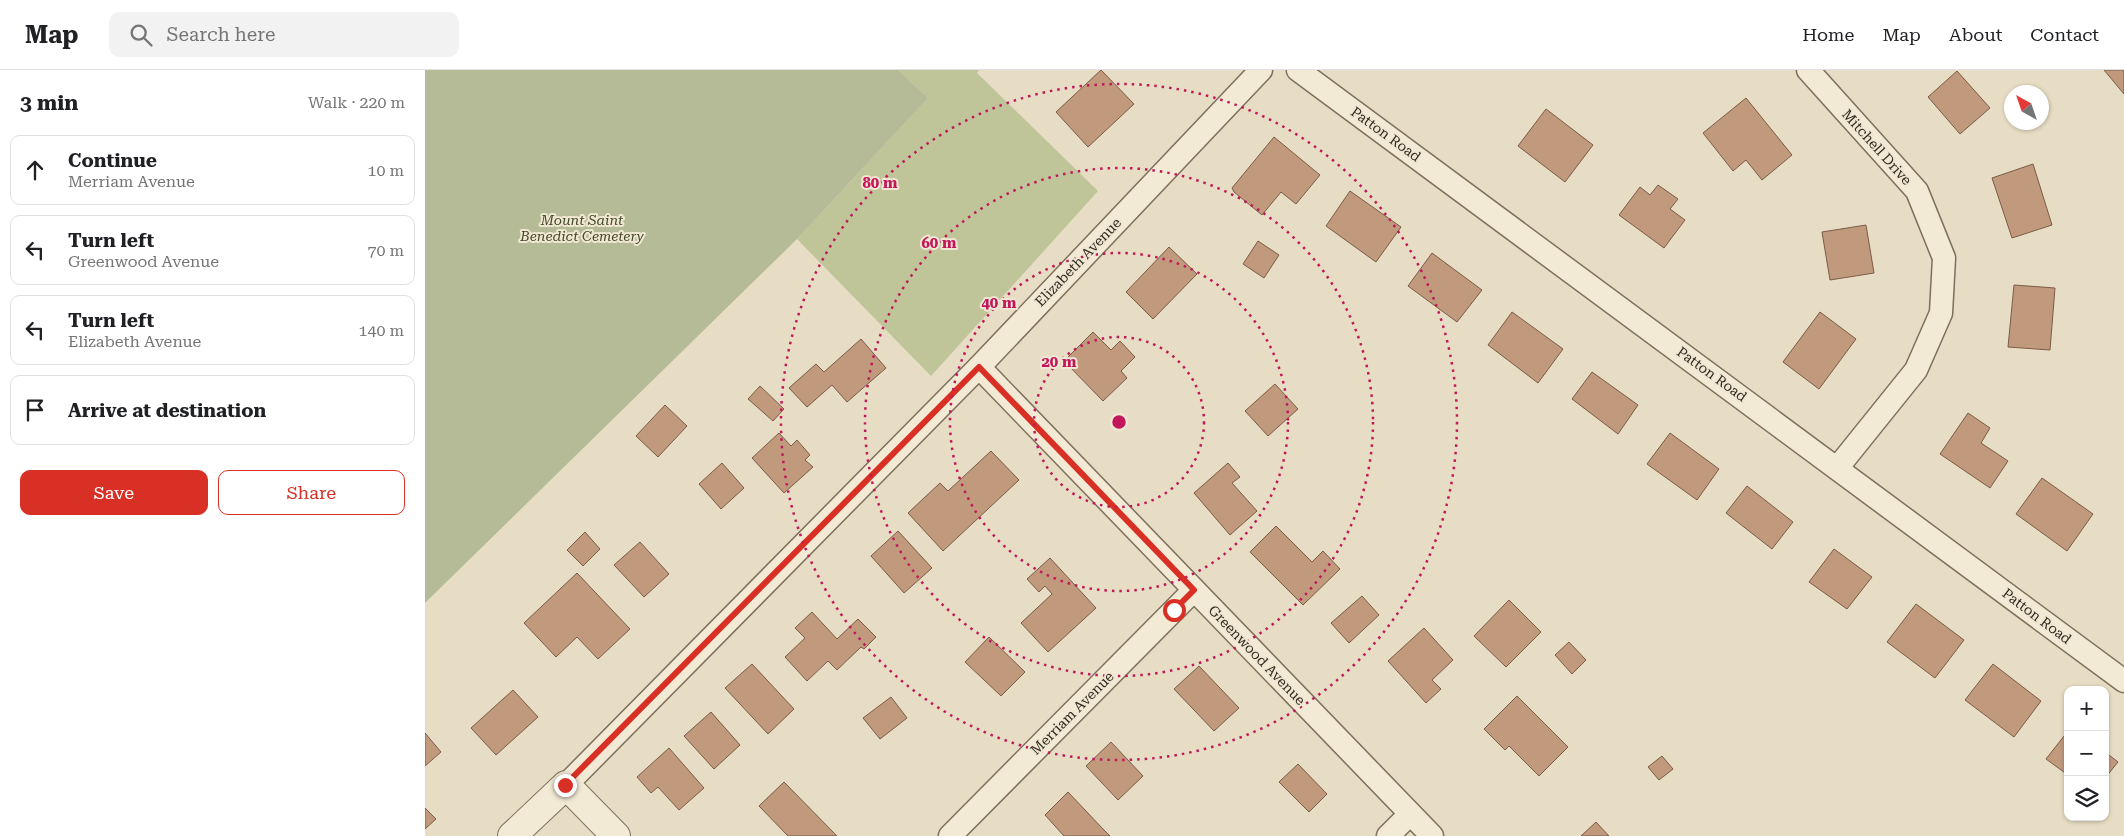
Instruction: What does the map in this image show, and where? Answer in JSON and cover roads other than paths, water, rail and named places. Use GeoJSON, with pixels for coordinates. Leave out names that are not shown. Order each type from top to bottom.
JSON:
{"type":"FeatureCollection","features":[{"type":"Feature","properties":{"kind":"street","name":"Elizabeth Avenue"},"geometry":{"type":"LineString","coordinates":[[512,836],[565,785],[979,367],[1261,70]]}},
{"type":"Feature","properties":{"kind":"street","name":"Patton Road"},"geometry":{"type":"LineString","coordinates":[[1298,70],[1838,467],[2124,681]]}},
{"type":"Feature","properties":{"kind":"street","name":"Mitchell Drive"},"geometry":{"type":"LineString","coordinates":[[1807,70],[1917,191],[1944,258],[1941,313],[1916,370],[1838,467]]}},
{"type":"Feature","properties":{"kind":"street","name":"Greenwood Avenue"},"geometry":{"type":"LineString","coordinates":[[979,367],[1432,836]]}},
{"type":"Feature","properties":{"kind":"street","name":"Merriam Avenue"},"geometry":{"type":"LineString","coordinates":[[950,836],[1194,590]]}},
{"type":"Feature","properties":{"kind":"street"},"geometry":{"type":"LineString","coordinates":[[565,785],[616,836]]}},
{"type":"Feature","properties":{"kind":"street"},"geometry":{"type":"LineString","coordinates":[[1388,836],[1410,814]]}},
{"type":"Feature","properties":{"kind":"park label","name":"Mount Saint Benedict Cemetery"},"geometry":{"type":"Point","coordinates":[582,228]}}]}
